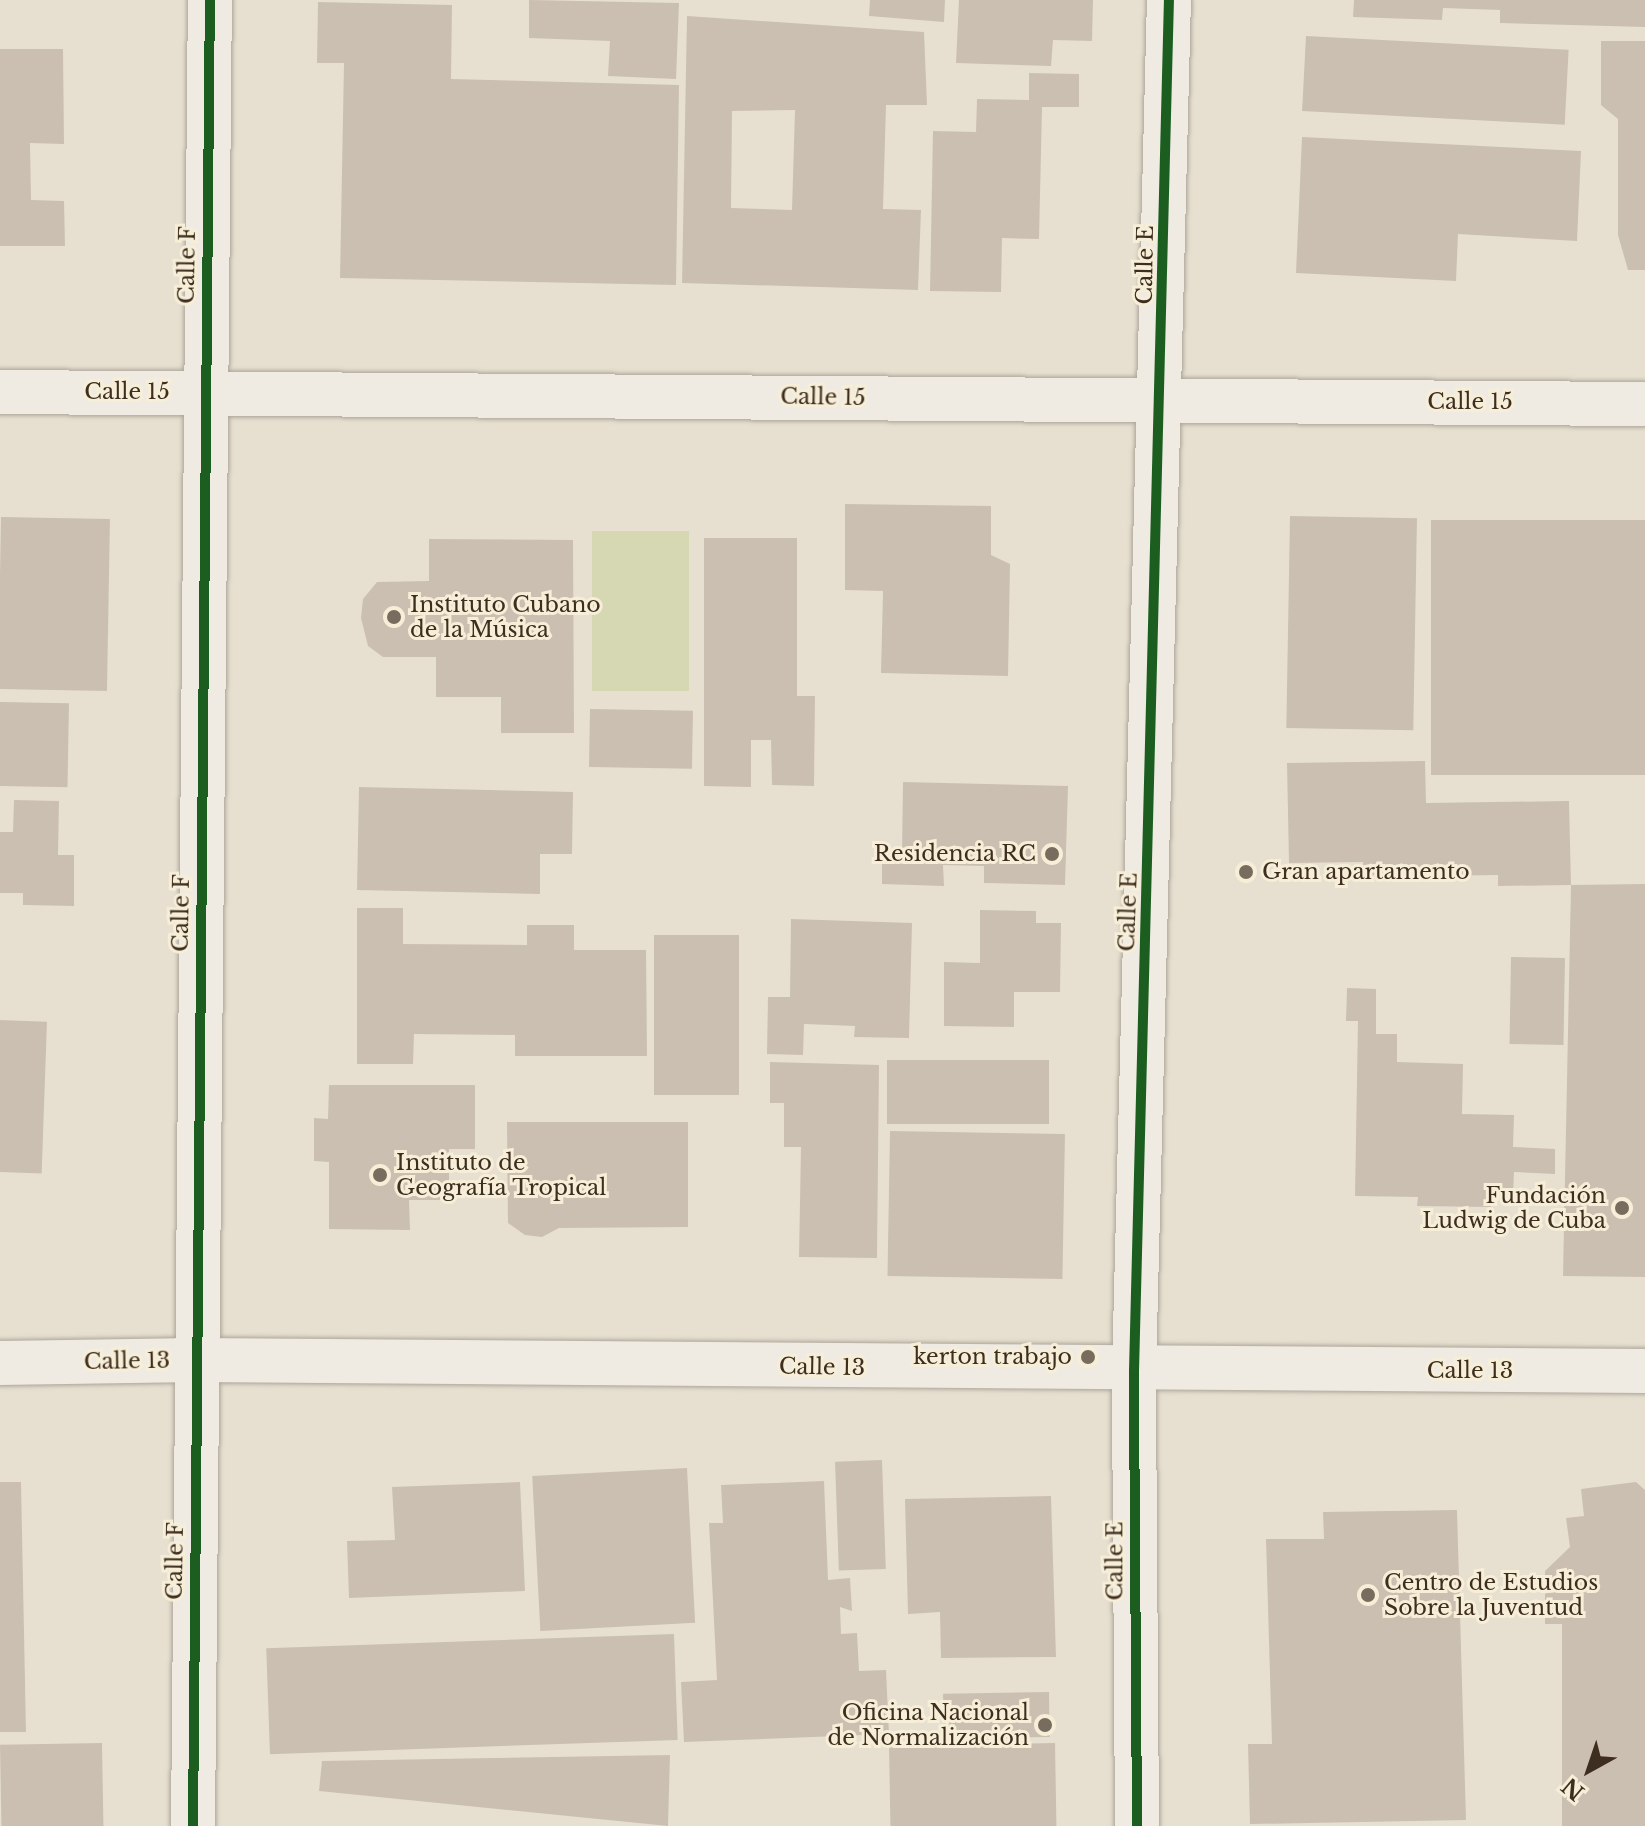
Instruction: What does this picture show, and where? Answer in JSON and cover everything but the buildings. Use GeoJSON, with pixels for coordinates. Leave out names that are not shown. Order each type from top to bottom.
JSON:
{"type":"FeatureCollection","features":[{"type":"Feature","properties":{"kind":"street","name":"Calle F"},"geometry":{"type":"LineString","coordinates":[[193,1826],[210,0]]}},
{"type":"Feature","properties":{"kind":"street","name":"Calle E"},"geometry":{"type":"LineString","coordinates":[[1137,1826],[1134,1371],[1163,400],[1169,0]]}},
{"type":"Feature","properties":{"kind":"street","name":"Calle 15"},"geometry":{"type":"LineString","coordinates":[[0,392],[206,391],[1645,404]]}},
{"type":"Feature","properties":{"kind":"street","name":"Calle 13"},"geometry":{"type":"LineString","coordinates":[[0,1363],[197,1360],[1134,1371],[1645,1371]]}},
{"type":"Feature","properties":{"kind":"green space"},"geometry":{"type":"Polygon","coordinates":[[[592,531],[689,531],[689,691],[592,691],[592,531]]]}},
{"type":"Feature","properties":{"kind":"cycle path"},"geometry":{"type":"LineString","coordinates":[[193,1826],[210,0]]}},
{"type":"Feature","properties":{"kind":"cycle path"},"geometry":{"type":"LineString","coordinates":[[1137,1826],[1134,1371],[1169,0]]}},
{"type":"Feature","properties":{"kind":"place","name":"Instituto Cubano de la Música"},"geometry":{"type":"Point","coordinates":[394,617]}},
{"type":"Feature","properties":{"kind":"place","name":"Residencia RC"},"geometry":{"type":"Point","coordinates":[1052,854]}},
{"type":"Feature","properties":{"kind":"place","name":"Gran apartamento"},"geometry":{"type":"Point","coordinates":[1246,872]}},
{"type":"Feature","properties":{"kind":"place","name":"Instituto de Geografía Tropical"},"geometry":{"type":"Point","coordinates":[380,1175]}},
{"type":"Feature","properties":{"kind":"place","name":"Fundación Ludwig de Cuba"},"geometry":{"type":"Point","coordinates":[1622,1208]}},
{"type":"Feature","properties":{"kind":"place","name":"kerton trabajo"},"geometry":{"type":"Point","coordinates":[1088,1357]}},
{"type":"Feature","properties":{"kind":"place","name":"Centro de Estudios Sobre la Juventud"},"geometry":{"type":"Point","coordinates":[1368,1595]}},
{"type":"Feature","properties":{"kind":"place","name":"Oficina Nacional de Normalización"},"geometry":{"type":"Point","coordinates":[1045,1725]}}]}
